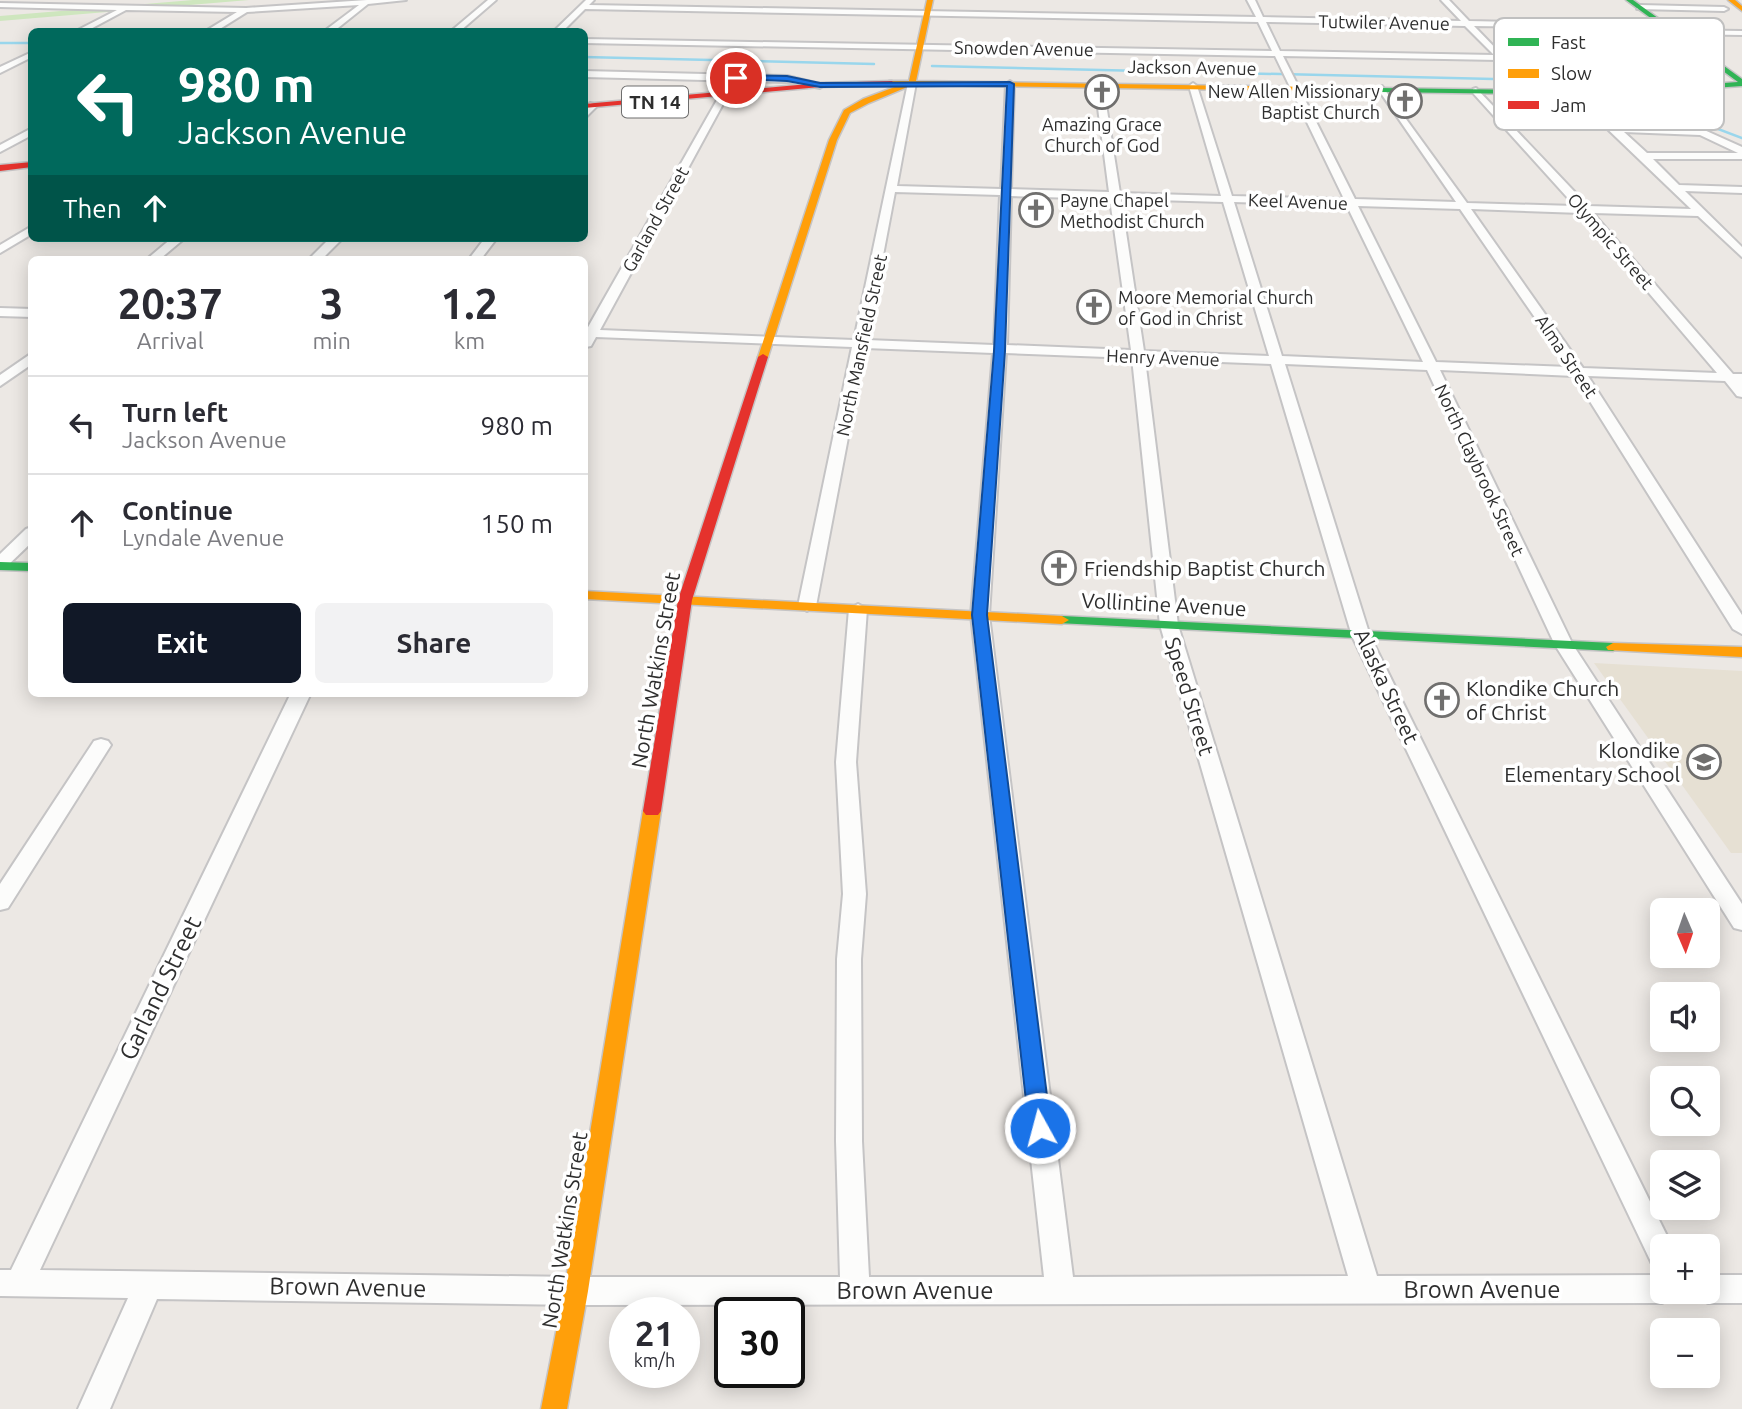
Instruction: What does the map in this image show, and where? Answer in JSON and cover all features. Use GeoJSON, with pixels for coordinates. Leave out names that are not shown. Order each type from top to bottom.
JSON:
{"type":"FeatureCollection","features":[{"type":"Feature","properties":{"kind":"main road"},"geometry":{"type":"LineString","coordinates":[[1634,4],[1655,18]]}},
{"type":"Feature","properties":{"kind":"main road"},"geometry":{"type":"LineString","coordinates":[[1727,4],[1742,9]]}},
{"type":"Feature","properties":{"kind":"main road"},"geometry":{"type":"LineString","coordinates":[[912,83],[929,8]]}},
{"type":"Feature","properties":{"kind":"main road"},"geometry":{"type":"LineString","coordinates":[[1735,73],[1742,83]]}},
{"type":"Feature","properties":{"kind":"main road","name":"Jackson Avenue"},"geometry":{"type":"LineString","coordinates":[[588,109],[820,85],[912,83],[1193,86],[1288,79],[1382,89],[1494,91]]}},
{"type":"Feature","properties":{"kind":"main road","name":"North Watkins Street"},"geometry":{"type":"LineString","coordinates":[[554,1409],[576,1291],[685,600],[833,140],[847,113],[866,101],[912,83]]}},
{"type":"Feature","properties":{"kind":"main road","name":"Jackson Avenue"},"geometry":{"type":"LineString","coordinates":[[1724,85],[1742,83]]}},
{"type":"Feature","properties":{"kind":"main road"},"geometry":{"type":"LineString","coordinates":[[0,170],[28,167]]}},
{"type":"Feature","properties":{"kind":"main road"},"geometry":{"type":"LineString","coordinates":[[0,564],[28,567]]}},
{"type":"Feature","properties":{"kind":"main road","name":"Vollintine Avenue"},"geometry":{"type":"LineString","coordinates":[[588,594],[1361,636],[1742,652]]}},
{"type":"Feature","properties":{"kind":"street"},"geometry":{"type":"LineString","coordinates":[[71,6],[83,0]]}},
{"type":"Feature","properties":{"kind":"street"},"geometry":{"type":"LineString","coordinates":[[215,28],[262,0]]}},
{"type":"Feature","properties":{"kind":"street"},"geometry":{"type":"LineString","coordinates":[[0,5],[246,10],[402,0]]}},
{"type":"Feature","properties":{"kind":"street"},"geometry":{"type":"LineString","coordinates":[[459,28],[492,0]]}},
{"type":"Feature","properties":{"kind":"street","name":"North Claybrook Street"},"geometry":{"type":"LineString","coordinates":[[1251,0],[1432,367],[1563,645],[1742,922]]}},
{"type":"Feature","properties":{"kind":"street"},"geometry":{"type":"LineString","coordinates":[[1445,0],[1494,51]]}},
{"type":"Feature","properties":{"kind":"street"},"geometry":{"type":"LineString","coordinates":[[332,28],[366,3]]}},
{"type":"Feature","properties":{"kind":"street"},"geometry":{"type":"LineString","coordinates":[[561,28],[586,4]]}},
{"type":"Feature","properties":{"kind":"street","name":"Tutwiler Avenue"},"geometry":{"type":"LineString","coordinates":[[586,4],[744,9],[929,8],[1100,15],[1494,22]]}},
{"type":"Feature","properties":{"kind":"street"},"geometry":{"type":"LineString","coordinates":[[1634,4],[1727,4]]}},
{"type":"Feature","properties":{"kind":"street"},"geometry":{"type":"LineString","coordinates":[[0,12],[17,5]]}},
{"type":"Feature","properties":{"kind":"street"},"geometry":{"type":"LineString","coordinates":[[86,28],[126,8]]}},
{"type":"Feature","properties":{"kind":"street","name":"Tutwiler Avenue"},"geometry":{"type":"LineString","coordinates":[[1724,32],[1742,33]]}},
{"type":"Feature","properties":{"kind":"street","name":"Snowden Avenue"},"geometry":{"type":"LineString","coordinates":[[588,41],[1494,57]]}},
{"type":"Feature","properties":{"kind":"street"},"geometry":{"type":"LineString","coordinates":[[0,70],[28,56]]}},
{"type":"Feature","properties":{"kind":"street"},"geometry":{"type":"LineString","coordinates":[[588,74],[787,79],[820,85]]}},
{"type":"Feature","properties":{"kind":"street","name":"North Mansfield Street"},"geometry":{"type":"LineString","coordinates":[[807,606],[893,189],[912,83]]}},
{"type":"Feature","properties":{"kind":"street"},"geometry":{"type":"LineString","coordinates":[[1010,84],[1000,351],[980,615],[1059,1290]]}},
{"type":"Feature","properties":{"kind":"street","name":"Speed Street"},"geometry":{"type":"LineString","coordinates":[[1099,85],[1138,356],[1169,625],[1367,1290]]}},
{"type":"Feature","properties":{"kind":"street","name":"Alaska Street"},"geometry":{"type":"LineString","coordinates":[[1193,86],[1361,636],[1652,1234]]}},
{"type":"Feature","properties":{"kind":"street","name":"Alma Street"},"geometry":{"type":"LineString","coordinates":[[1382,89],[1579,372],[1742,629]]}},
{"type":"Feature","properties":{"kind":"street","name":"Olympic Street"},"geometry":{"type":"LineString","coordinates":[[1476,91],[1494,111]]}},
{"type":"Feature","properties":{"kind":"street","name":"Garland Street"},"geometry":{"type":"LineString","coordinates":[[588,333],[725,93]]}},
{"type":"Feature","properties":{"kind":"street","name":"Olympic Street"},"geometry":{"type":"LineString","coordinates":[[1512,130],[1736,378],[1742,393]]}},
{"type":"Feature","properties":{"kind":"street"},"geometry":{"type":"LineString","coordinates":[[1616,130],[1742,254]]}},
{"type":"Feature","properties":{"kind":"street"},"geometry":{"type":"LineString","coordinates":[[1644,130],[1702,132],[1742,153]]}},
{"type":"Feature","properties":{"kind":"street"},"geometry":{"type":"LineString","coordinates":[[0,149],[28,133]]}},
{"type":"Feature","properties":{"kind":"street"},"geometry":{"type":"LineString","coordinates":[[1644,156],[1742,153]]}},
{"type":"Feature","properties":{"kind":"street"},"geometry":{"type":"LineString","coordinates":[[1676,188],[1742,190]]}},
{"type":"Feature","properties":{"kind":"street","name":"Keel Avenue"},"geometry":{"type":"LineString","coordinates":[[893,189],[1702,214]]}},
{"type":"Feature","properties":{"kind":"street"},"geometry":{"type":"LineString","coordinates":[[0,250],[28,232]]}},
{"type":"Feature","properties":{"kind":"street"},"geometry":{"type":"LineString","coordinates":[[1725,235],[1742,236]]}},
{"type":"Feature","properties":{"kind":"street"},"geometry":{"type":"LineString","coordinates":[[157,256],[174,242]]}},
{"type":"Feature","properties":{"kind":"street"},"geometry":{"type":"LineString","coordinates":[[318,256],[333,242]]}},
{"type":"Feature","properties":{"kind":"street"},"geometry":{"type":"LineString","coordinates":[[477,256],[488,242]]}},
{"type":"Feature","properties":{"kind":"street"},"geometry":{"type":"LineString","coordinates":[[0,312],[28,313]]}},
{"type":"Feature","properties":{"kind":"street","name":"Henry Avenue"},"geometry":{"type":"LineString","coordinates":[[588,333],[1736,378]]}},
{"type":"Feature","properties":{"kind":"street"},"geometry":{"type":"LineString","coordinates":[[0,382],[28,360]]}},
{"type":"Feature","properties":{"kind":"street"},"geometry":{"type":"LineString","coordinates":[[0,564],[28,536]]}},
{"type":"Feature","properties":{"kind":"street"},"geometry":{"type":"LineString","coordinates":[[855,1290],[849,1142],[849,960],[855,934],[846,781],[850,682],[858,608]]}},
{"type":"Feature","properties":{"kind":"street","name":"Garland Street"},"geometry":{"type":"LineString","coordinates":[[10,1283],[299,697]]}},
{"type":"Feature","properties":{"kind":"street"},"geometry":{"type":"LineString","coordinates":[[0,902],[101,745]]}},
{"type":"Feature","properties":{"kind":"street","name":"Brown Avenue"},"geometry":{"type":"LineString","coordinates":[[10,1283],[576,1291],[1650,1289]]}},
{"type":"Feature","properties":{"kind":"street"},"geometry":{"type":"LineString","coordinates":[[94,1409],[149,1283]]}},
{"type":"Feature","properties":{"kind":"street"},"geometry":{"type":"LineString","coordinates":[[1720,1289],[1742,1289]]}},
{"type":"Feature","properties":{"kind":"shaded area","name":"Klondike Elementary School"},"geometry":{"type":"Polygon","coordinates":[[[1594,663],[1742,671],[1742,853],[1731,853],[1594,663]]]}},
{"type":"Feature","properties":{"kind":"green space"},"geometry":{"type":"Polygon","coordinates":[[[193,0],[249,0],[0,21],[0,16],[193,0]]]}},
{"type":"Feature","properties":{"kind":"waterway"},"geometry":{"type":"LineString","coordinates":[[0,43],[28,43]]}},
{"type":"Feature","properties":{"kind":"waterway"},"geometry":{"type":"LineString","coordinates":[[588,57],[874,64]]}},
{"type":"Feature","properties":{"kind":"waterway"},"geometry":{"type":"LineString","coordinates":[[932,66],[1494,79]]}},
{"type":"Feature","properties":{"kind":"waterway"},"geometry":{"type":"LineString","coordinates":[[1721,130],[1742,138]]}},
{"type":"Feature","properties":{"kind":"traffic: fast"},"geometry":{"type":"LineString","coordinates":[[1629,0],[1654,18]]}},
{"type":"Feature","properties":{"kind":"traffic: fast"},"geometry":{"type":"LineString","coordinates":[[1724,69],[1742,82]]}},
{"type":"Feature","properties":{"kind":"traffic: fast"},"geometry":{"type":"LineString","coordinates":[[1724,85],[1742,84]]}},
{"type":"Feature","properties":{"kind":"traffic: fast"},"geometry":{"type":"LineString","coordinates":[[1379,90],[1494,91]]}},
{"type":"Feature","properties":{"kind":"traffic: fast"},"geometry":{"type":"LineString","coordinates":[[0,566],[28,567]]}},
{"type":"Feature","properties":{"kind":"traffic: fast"},"geometry":{"type":"LineString","coordinates":[[1062,620],[1613,647]]}},
{"type":"Feature","properties":{"kind":"traffic: slow"},"geometry":{"type":"LineString","coordinates":[[763,357],[833,140],[847,112],[866,101],[912,83],[930,0]]}},
{"type":"Feature","properties":{"kind":"traffic: slow"},"geometry":{"type":"LineString","coordinates":[[1731,0],[1742,9]]}},
{"type":"Feature","properties":{"kind":"traffic: slow"},"geometry":{"type":"LineString","coordinates":[[892,83],[1379,90]]}},
{"type":"Feature","properties":{"kind":"traffic: slow"},"geometry":{"type":"LineString","coordinates":[[588,595],[1062,620]]}},
{"type":"Feature","properties":{"kind":"traffic: slow"},"geometry":{"type":"LineString","coordinates":[[1613,647],[1742,652]]}},
{"type":"Feature","properties":{"kind":"traffic: slow"},"geometry":{"type":"LineString","coordinates":[[554,1409],[576,1291],[652,811]]}},
{"type":"Feature","properties":{"kind":"traffic: jam"},"geometry":{"type":"LineString","coordinates":[[588,106],[820,85],[892,83]]}},
{"type":"Feature","properties":{"kind":"traffic: jam"},"geometry":{"type":"LineString","coordinates":[[0,168],[28,164]]}},
{"type":"Feature","properties":{"kind":"traffic: jam"},"geometry":{"type":"LineString","coordinates":[[652,811],[685,600],[763,357]]}},
{"type":"Feature","properties":{"kind":"place","name":"Amazing Grace Church of God"},"geometry":{"type":"Point","coordinates":[1102,92]}},
{"type":"Feature","properties":{"kind":"place","name":"New Allen Missionary Baptist Church"},"geometry":{"type":"Point","coordinates":[1405,101]}},
{"type":"Feature","properties":{"kind":"place","name":"Payne Chapel Methodist Church"},"geometry":{"type":"Point","coordinates":[1036,210]}},
{"type":"Feature","properties":{"kind":"place","name":"Moore Memorial Church of God in Christ"},"geometry":{"type":"Point","coordinates":[1094,307]}},
{"type":"Feature","properties":{"kind":"place","name":"Friendship Baptist Church"},"geometry":{"type":"Point","coordinates":[1059,568]}},
{"type":"Feature","properties":{"kind":"place","name":"Klondike Church of Christ"},"geometry":{"type":"Point","coordinates":[1442,700]}},
{"type":"Feature","properties":{"kind":"place","name":"Klondike Elementary School"},"geometry":{"type":"Point","coordinates":[1704,762]}},
{"type":"Feature","properties":{"kind":"route"},"geometry":{"type":"LineString","coordinates":[[736,78],[787,79],[820,85],[1010,84],[1000,351],[980,615],[1040,1128]]}}]}
